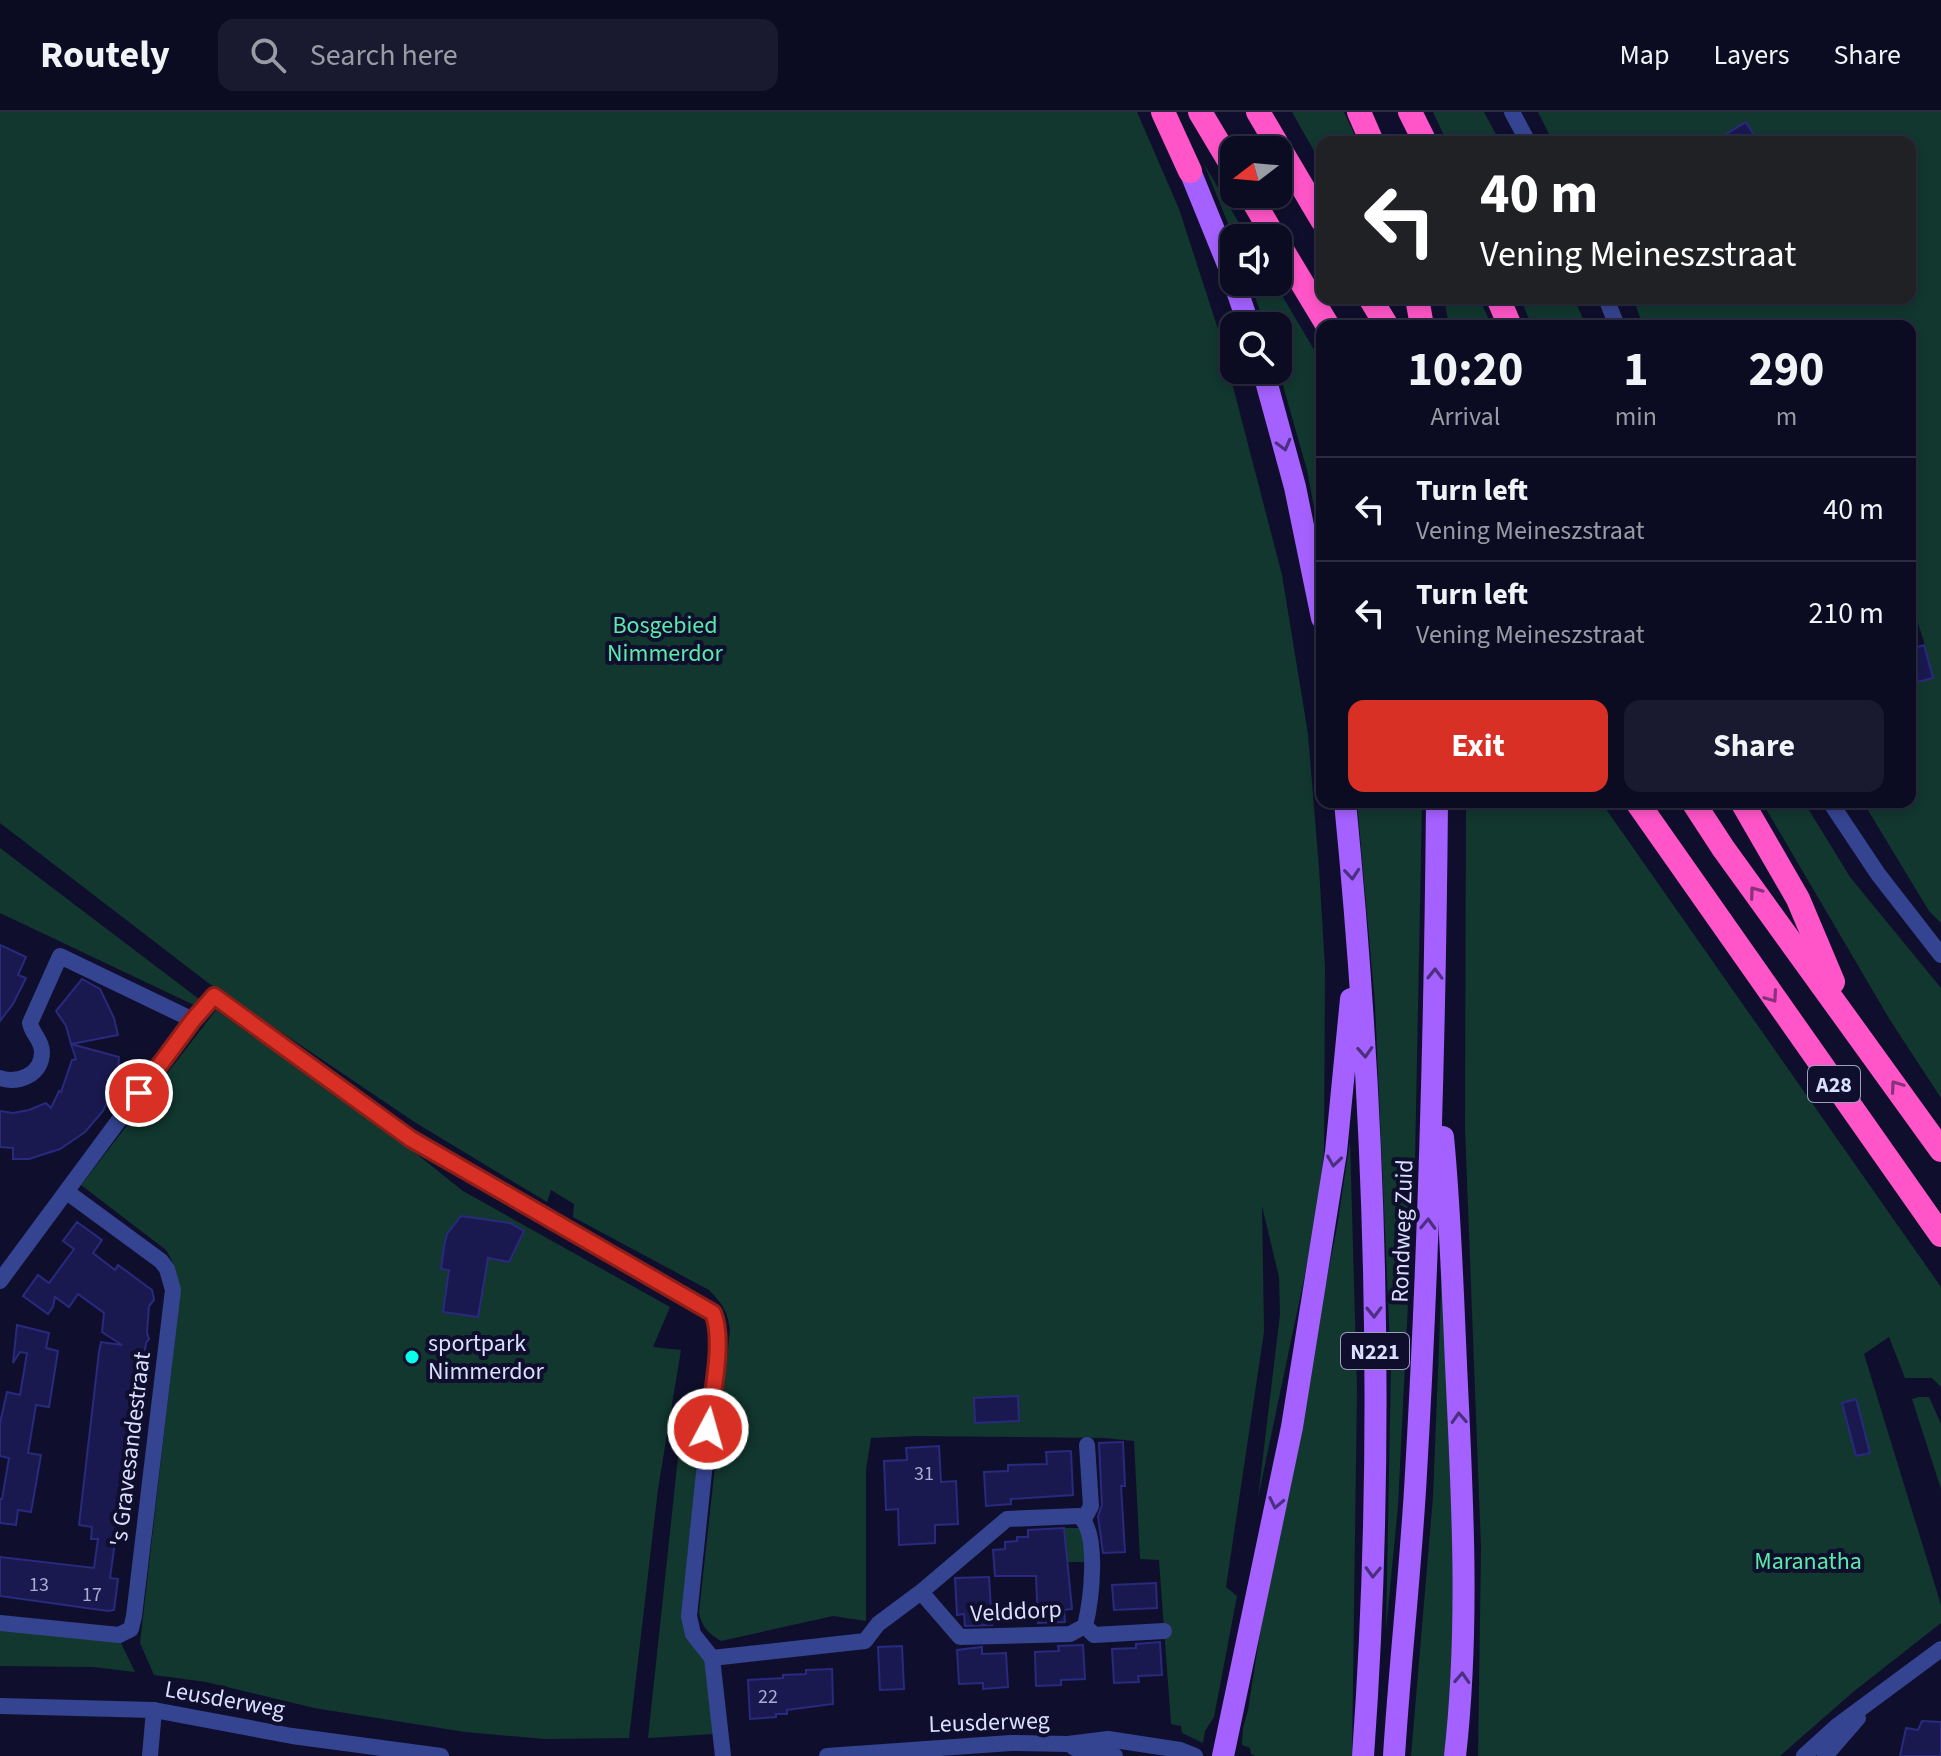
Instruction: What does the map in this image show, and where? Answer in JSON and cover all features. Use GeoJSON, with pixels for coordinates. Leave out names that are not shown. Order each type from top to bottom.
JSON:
{"type":"FeatureCollection","features":[{"type":"Feature","properties":{"kind":"highway"},"geometry":{"type":"LineString","coordinates":[[1163,112],[1190,171]]}},
{"type":"Feature","properties":{"kind":"highway"},"geometry":{"type":"LineString","coordinates":[[1200,112],[1220,146]]}},
{"type":"Feature","properties":{"kind":"highway"},"geometry":{"type":"LineString","coordinates":[[1258,112],[1316,210]]}},
{"type":"Feature","properties":{"kind":"highway"},"geometry":{"type":"LineString","coordinates":[[1359,112],[1369,136]]}},
{"type":"Feature","properties":{"kind":"highway"},"geometry":{"type":"LineString","coordinates":[[1378,112],[1385,136]]}},
{"type":"Feature","properties":{"kind":"highway"},"geometry":{"type":"LineString","coordinates":[[1410,112],[1422,136]]}},
{"type":"Feature","properties":{"kind":"highway"},"geometry":{"type":"LineString","coordinates":[[1292,265],[1324,320]]}},
{"type":"Feature","properties":{"kind":"highway","name":"A28"},"geometry":{"type":"LineString","coordinates":[[1641,808],[1941,1235]]}},
{"type":"Feature","properties":{"kind":"highway","name":"A28"},"geometry":{"type":"LineString","coordinates":[[1697,808],[1941,1150]]}},
{"type":"Feature","properties":{"kind":"highway","name":"A28"},"geometry":{"type":"LineString","coordinates":[[1745,808],[1798,899],[1850,1022]]}},
{"type":"Feature","properties":{"kind":"main road"},"geometry":{"type":"LineString","coordinates":[[1190,171],[1244,312]]}},
{"type":"Feature","properties":{"kind":"main road"},"geometry":{"type":"LineString","coordinates":[[1267,384],[1295,487],[1316,589]]}},
{"type":"Feature","properties":{"kind":"main road","name":"Rondweg Zuid"},"geometry":{"type":"LineString","coordinates":[[1346,808],[1358,947],[1370,1174],[1375,1356],[1373,1577],[1363,1756]]}},
{"type":"Feature","properties":{"kind":"main road","name":"Rondweg Zuid"},"geometry":{"type":"LineString","coordinates":[[1394,1756],[1416,1474],[1434,1052],[1437,808]]}},
{"type":"Feature","properties":{"kind":"main road","name":"N221"},"geometry":{"type":"LineString","coordinates":[[1223,1756],[1292,1427],[1336,1152],[1358,947]]}},
{"type":"Feature","properties":{"kind":"main road","name":"N221"},"geometry":{"type":"LineString","coordinates":[[1434,1052],[1449,1202],[1462,1491],[1464,1640],[1455,1756]]}},
{"type":"Feature","properties":{"kind":"street"},"geometry":{"type":"LineString","coordinates":[[1512,112],[1525,136]]}},
{"type":"Feature","properties":{"kind":"street"},"geometry":{"type":"LineString","coordinates":[[1834,808],[1878,874],[1941,955]]}},
{"type":"Feature","properties":{"kind":"street"},"geometry":{"type":"LineString","coordinates":[[0,1078],[16,1081],[28,1077],[38,1067],[42,1054],[30,1023],[60,956],[193,1020]]}},
{"type":"Feature","properties":{"kind":"street"},"geometry":{"type":"LineString","coordinates":[[0,1281],[214,996],[411,1139],[713,1313],[717,1347],[689,1616],[693,1634],[712,1658],[723,1748]]}},
{"type":"Feature","properties":{"kind":"street","name":"'s Gravesandestraat"},"geometry":{"type":"LineString","coordinates":[[0,1623],[119,1635],[128,1633],[134,1616],[172,1279],[161,1261],[67,1192]]}},
{"type":"Feature","properties":{"kind":"street","name":"Velddorp"},"geometry":{"type":"LineString","coordinates":[[1085,1626],[1091,1585],[1091,1541],[1084,1519],[1091,1506],[1087,1445]]}},
{"type":"Feature","properties":{"kind":"street"},"geometry":{"type":"LineString","coordinates":[[712,1658],[865,1641],[878,1624],[1007,1519],[1079,1516],[1084,1519]]}},
{"type":"Feature","properties":{"kind":"street","name":"Velddorp"},"geometry":{"type":"LineString","coordinates":[[921,1592],[960,1637],[1070,1634],[1085,1626]]}},
{"type":"Feature","properties":{"kind":"street","name":"Velddorp"},"geometry":{"type":"LineString","coordinates":[[1085,1626],[1094,1635],[1164,1631]]}},
{"type":"Feature","properties":{"kind":"street"},"geometry":{"type":"LineString","coordinates":[[1804,1756],[1837,1726],[1941,1649]]}},
{"type":"Feature","properties":{"kind":"street"},"geometry":{"type":"LineString","coordinates":[[1825,1756],[1873,1702]]}},
{"type":"Feature","properties":{"kind":"street","name":"Leusderweg"},"geometry":{"type":"LineString","coordinates":[[0,1706],[154,1710],[292,1736],[441,1756]]}},
{"type":"Feature","properties":{"kind":"street"},"geometry":{"type":"LineString","coordinates":[[150,1756],[154,1710]]}},
{"type":"Feature","properties":{"kind":"street","name":"Leusderweg"},"geometry":{"type":"LineString","coordinates":[[827,1756],[912,1753],[1011,1743],[1068,1744],[1078,1750],[1180,1750],[1195,1756]]}},
{"type":"Feature","properties":{"kind":"green space","name":"Bosgebied Nimmerdor"},"geometry":{"type":"Polygon","coordinates":[[[0,112],[1137,112],[1179,209],[1218,329],[1220,384],[1232,384],[1282,575],[1308,734],[1325,967],[1324,1151],[1318,1206],[1258,1498],[1280,1314],[1279,1277],[1262,1206],[1264,1332],[1226,1587],[1237,1596],[1214,1717],[1205,1731],[1203,1743],[1182,1733],[1181,1726],[1171,1724],[1159,1560],[1140,1559],[1134,1441],[1104,1438],[871,1438],[866,1470],[866,1621],[833,1616],[721,1641],[713,1635],[704,1625],[699,1612],[730,1330],[726,1313],[714,1295],[573,1217],[574,1204],[551,1190],[547,1202],[416,1123],[207,982],[0,823],[0,112]]]}},
{"type":"Feature","properties":{"kind":"green space"},"geometry":{"type":"Polygon","coordinates":[[[1292,112],[1344,112],[1355,136],[1316,136],[1316,154],[1292,112]]]}},
{"type":"Feature","properties":{"kind":"green space"},"geometry":{"type":"Polygon","coordinates":[[[1433,112],[1484,112],[1497,136],[1444,136],[1433,112]]]}},
{"type":"Feature","properties":{"kind":"green space"},"geometry":{"type":"Polygon","coordinates":[[[1538,112],[1941,112],[1941,923],[1929,911],[1867,808],[1916,808],[1916,665],[1925,645],[1916,617],[1916,320],[1641,320],[1635,304],[1916,304],[1916,136],[1754,136],[1746,122],[1724,136],[1550,136],[1538,112]]]}},
{"type":"Feature","properties":{"kind":"green space"},"geometry":{"type":"Polygon","coordinates":[[[1204,164],[1220,191],[1220,203],[1204,164]]]}},
{"type":"Feature","properties":{"kind":"green space"},"geometry":{"type":"Polygon","coordinates":[[[1222,208],[1230,208],[1240,224],[1228,224],[1222,208]]]}},
{"type":"Feature","properties":{"kind":"green space"},"geometry":{"type":"Polygon","coordinates":[[[1255,296],[1282,296],[1292,312],[1260,312],[1255,296]]]}},
{"type":"Feature","properties":{"kind":"green space"},"geometry":{"type":"Polygon","coordinates":[[[1445,304],[1482,304],[1489,320],[1448,320],[1445,304]]]}},
{"type":"Feature","properties":{"kind":"green space"},"geometry":{"type":"Polygon","coordinates":[[[1523,304],[1577,304],[1583,320],[1529,320],[1523,304]]]}},
{"type":"Feature","properties":{"kind":"green space"},"geometry":{"type":"Polygon","coordinates":[[[1292,312],[1316,353],[1316,518],[1307,470],[1283,384],[1292,384],[1292,312]]]}},
{"type":"Feature","properties":{"kind":"green space"},"geometry":{"type":"Polygon","coordinates":[[[1358,808],[1422,808],[1415,1162],[1398,1506],[1386,1630],[1391,1366],[1375,1004],[1358,808]]]}},
{"type":"Feature","properties":{"kind":"green space","name":"Maranatha"},"geometry":{"type":"Polygon","coordinates":[[[1466,808],[1605,808],[1941,1287],[1941,1387],[1932,1378],[1905,1378],[1889,1337],[1864,1354],[1941,1605],[1941,1623],[1853,1692],[1780,1756],[1478,1756],[1481,1548],[1465,1128],[1466,808]]]}},
{"type":"Feature","properties":{"kind":"green space"},"geometry":{"type":"Polygon","coordinates":[[[1766,808],[1808,808],[1850,877],[1941,988],[1941,1098],[1890,1020],[1766,808]]]}},
{"type":"Feature","properties":{"kind":"green space"},"geometry":{"type":"Polygon","coordinates":[[[0,848],[199,999],[194,1005],[0,913],[0,848]]]}},
{"type":"Feature","properties":{"kind":"green space","name":"sportpark Nimmerdor"},"geometry":{"type":"Polygon","coordinates":[[[216,1010],[403,1143],[463,1191],[670,1307],[653,1347],[681,1350],[658,1489],[629,1738],[545,1739],[465,1732],[314,1708],[206,1682],[154,1675],[140,1643],[179,1302],[177,1281],[173,1262],[166,1250],[81,1185],[216,1010]]]}},
{"type":"Feature","properties":{"kind":"green space"},"geometry":{"type":"Polygon","coordinates":[[[1350,1141],[1357,1389],[1352,1756],[1255,1756],[1250,1748],[1242,1745],[1243,1728],[1272,1557],[1337,1227],[1350,1141]]]}},
{"type":"Feature","properties":{"kind":"green space"},"geometry":{"type":"Polygon","coordinates":[[[1442,1269],[1456,1606],[1446,1756],[1411,1756],[1433,1497],[1442,1269]]]}},
{"type":"Feature","properties":{"kind":"green space"},"geometry":{"type":"Polygon","coordinates":[[[1929,1397],[1941,1424],[1941,1489],[1912,1399],[1929,1397]]]}},
{"type":"Feature","properties":{"kind":"green space"},"geometry":{"type":"Polygon","coordinates":[[[681,1429],[700,1434],[682,1612],[707,1663],[714,1734],[648,1738],[681,1429]]]}},
{"type":"Feature","properties":{"kind":"green space"},"geometry":{"type":"Polygon","coordinates":[[[1065,1528],[1083,1528],[1085,1562],[1067,1562],[1065,1528]]]}},
{"type":"Feature","properties":{"kind":"green space"},"geometry":{"type":"Polygon","coordinates":[[[0,1625],[120,1641],[135,1672],[93,1667],[0,1666],[0,1625]]]}},
{"type":"Feature","properties":{"kind":"building"},"geometry":{"type":"Polygon","coordinates":[[[1746,122],[1754,136],[1723,136],[1746,122]]]}},
{"type":"Feature","properties":{"kind":"building"},"geometry":{"type":"Polygon","coordinates":[[[1924,645],[1933,678],[1918,682],[1916,647],[1924,645]]]}},
{"type":"Feature","properties":{"kind":"building"},"geometry":{"type":"Polygon","coordinates":[[[0,945],[26,957],[18,975],[26,978],[0,1021],[0,945]]]}},
{"type":"Feature","properties":{"kind":"building"},"geometry":{"type":"Polygon","coordinates":[[[82,979],[100,989],[114,1018],[118,1035],[71,1044],[66,1026],[56,1011],[82,979]]]}},
{"type":"Feature","properties":{"kind":"building"},"geometry":{"type":"Polygon","coordinates":[[[71,1044],[119,1057],[117,1081],[103,1111],[85,1132],[60,1149],[29,1159],[13,1159],[13,1148],[0,1147],[0,1111],[13,1113],[46,1103],[51,1108],[61,1092],[72,1060],[76,1059],[71,1044]]]}},
{"type":"Feature","properties":{"kind":"building"},"geometry":{"type":"Polygon","coordinates":[[[461,1216],[510,1223],[524,1231],[509,1262],[488,1258],[478,1317],[443,1312],[449,1270],[441,1269],[444,1247],[447,1234],[461,1216]]]}},
{"type":"Feature","properties":{"kind":"building"},"geometry":{"type":"Polygon","coordinates":[[[77,1222],[102,1240],[93,1253],[115,1270],[118,1265],[152,1290],[154,1300],[149,1306],[149,1339],[142,1371],[145,1378],[139,1388],[140,1416],[136,1421],[133,1450],[136,1455],[132,1460],[128,1488],[131,1494],[125,1513],[127,1533],[119,1542],[115,1541],[110,1578],[118,1579],[114,1610],[108,1611],[0,1596],[0,1557],[94,1568],[98,1539],[91,1539],[92,1527],[79,1525],[99,1352],[101,1342],[122,1345],[102,1332],[104,1313],[78,1294],[69,1307],[55,1297],[48,1314],[23,1296],[38,1275],[49,1283],[74,1249],[63,1241],[77,1222]]]}},
{"type":"Feature","properties":{"kind":"building"},"geometry":{"type":"Polygon","coordinates":[[[17,1325],[49,1333],[46,1348],[58,1351],[49,1407],[36,1405],[28,1453],[41,1455],[31,1512],[18,1510],[16,1525],[0,1523],[0,1499],[9,1458],[0,1456],[0,1423],[7,1392],[20,1395],[27,1353],[20,1352],[13,1363],[17,1325]]]}},
{"type":"Feature","properties":{"kind":"building"},"geometry":{"type":"Polygon","coordinates":[[[1018,1396],[1019,1421],[975,1423],[974,1398],[1018,1396]]]}},
{"type":"Feature","properties":{"kind":"building"},"geometry":{"type":"Polygon","coordinates":[[[1856,1399],[1870,1453],[1856,1456],[1842,1403],[1856,1399]]]}},
{"type":"Feature","properties":{"kind":"building"},"geometry":{"type":"Polygon","coordinates":[[[1123,1442],[1125,1486],[1121,1486],[1125,1552],[1103,1553],[1098,1516],[1102,1505],[1099,1443],[1123,1442]]]}},
{"type":"Feature","properties":{"kind":"building"},"geometry":{"type":"Polygon","coordinates":[[[939,1446],[941,1482],[956,1481],[958,1524],[935,1525],[935,1543],[899,1545],[898,1509],[886,1510],[884,1461],[907,1460],[906,1448],[939,1446]]]}},
{"type":"Feature","properties":{"kind":"building"},"geometry":{"type":"Polygon","coordinates":[[[1071,1451],[1073,1495],[1011,1499],[1011,1504],[986,1506],[984,1472],[1008,1471],[1008,1465],[1047,1464],[1046,1452],[1071,1451]]]}},
{"type":"Feature","properties":{"kind":"building"},"geometry":{"type":"Polygon","coordinates":[[[1064,1528],[1072,1609],[1064,1610],[1065,1622],[1038,1623],[1036,1576],[995,1576],[993,1550],[1005,1549],[1005,1542],[1017,1541],[1017,1537],[1028,1537],[1028,1530],[1064,1528]]]}},
{"type":"Feature","properties":{"kind":"building"},"geometry":{"type":"Polygon","coordinates":[[[989,1577],[992,1625],[965,1626],[964,1614],[957,1615],[955,1578],[989,1577]]]}},
{"type":"Feature","properties":{"kind":"building"},"geometry":{"type":"Polygon","coordinates":[[[1156,1583],[1157,1608],[1114,1610],[1112,1585],[1156,1583]]]}},
{"type":"Feature","properties":{"kind":"building"},"geometry":{"type":"Polygon","coordinates":[[[1160,1642],[1162,1675],[1138,1676],[1139,1682],[1114,1683],[1112,1649],[1136,1648],[1136,1644],[1160,1642]]]}},
{"type":"Feature","properties":{"kind":"building"},"geometry":{"type":"Polygon","coordinates":[[[1083,1645],[1085,1679],[1061,1680],[1061,1685],[1036,1686],[1035,1652],[1059,1651],[1058,1646],[1083,1645]]]}},
{"type":"Feature","properties":{"kind":"building"},"geometry":{"type":"Polygon","coordinates":[[[902,1646],[904,1689],[880,1690],[878,1647],[902,1646]]]}},
{"type":"Feature","properties":{"kind":"building"},"geometry":{"type":"Polygon","coordinates":[[[982,1647],[982,1654],[1006,1653],[1008,1687],[983,1689],[983,1683],[959,1684],[957,1650],[982,1647]]]}},
{"type":"Feature","properties":{"kind":"building"},"geometry":{"type":"Polygon","coordinates":[[[832,1669],[833,1704],[787,1710],[787,1714],[776,1714],[776,1717],[750,1719],[748,1680],[783,1678],[783,1675],[806,1674],[806,1670],[832,1669]]]}},
{"type":"Feature","properties":{"kind":"building"},"geometry":{"type":"Polygon","coordinates":[[[1922,1721],[1941,1722],[1941,1756],[1900,1756],[1906,1728],[1918,1730],[1922,1721]]]}},
{"type":"Feature","properties":{"kind":"place","name":"sportpark Nimmerdor"},"geometry":{"type":"Point","coordinates":[412,1357]}},
{"type":"Feature","properties":{"kind":"route"},"geometry":{"type":"LineString","coordinates":[[139,1093],[214,996],[379,1118],[440,1158],[713,1313],[717,1347],[708,1429]]}}]}
